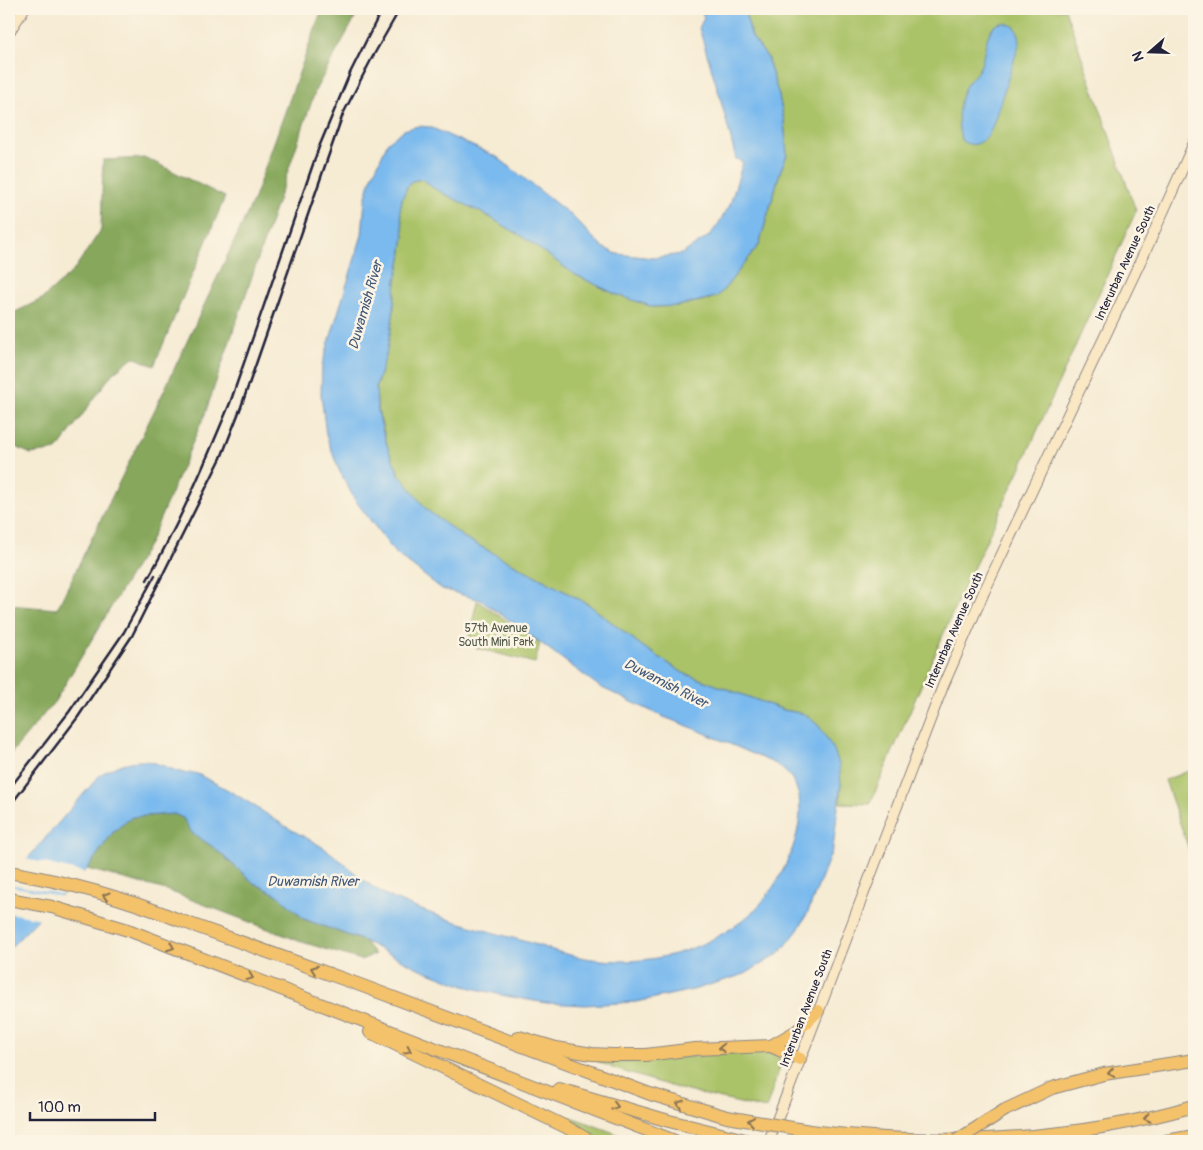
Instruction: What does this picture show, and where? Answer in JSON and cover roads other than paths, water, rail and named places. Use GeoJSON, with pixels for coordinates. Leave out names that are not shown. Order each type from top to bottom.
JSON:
{"type":"FeatureCollection","features":[{"type":"Feature","properties":{"kind":"highway"},"geometry":{"type":"LineString","coordinates":[[9,872],[50,879],[153,910],[360,985],[650,1094],[727,1117],[865,1137],[944,1140],[1050,1135],[1136,1120],[1194,1106]]}},
{"type":"Feature","properties":{"kind":"highway"},"geometry":{"type":"LineString","coordinates":[[9,899],[52,907],[128,930],[675,1141]]}},
{"type":"Feature","properties":{"kind":"highway"},"geometry":{"type":"LineString","coordinates":[[360,985],[512,1035],[556,1048],[592,1054],[646,1055],[696,1049],[771,1046],[800,1058]]}},
{"type":"Feature","properties":{"kind":"highway"},"geometry":{"type":"LineString","coordinates":[[285,991],[566,1127],[590,1141]]}},
{"type":"Feature","properties":{"kind":"highway"},"geometry":{"type":"LineString","coordinates":[[771,1046],[797,1031],[818,1011]]}},
{"type":"Feature","properties":{"kind":"highway"},"geometry":{"type":"LineString","coordinates":[[956,1141],[1005,1110],[1052,1088],[1104,1074],[1194,1060]]}},
{"type":"Feature","properties":{"kind":"highway"},"geometry":{"type":"LineString","coordinates":[[468,1062],[669,1122],[745,1140]]}},
{"type":"Feature","properties":{"kind":"highway"},"geometry":{"type":"LineString","coordinates":[[1166,1141],[1194,1136]]}},
{"type":"Feature","properties":{"kind":"main road"},"geometry":{"type":"LineString","coordinates":[[9,26],[14,9]]}},
{"type":"Feature","properties":{"kind":"main road"},"geometry":{"type":"LineString","coordinates":[[9,32],[24,9]]}},
{"type":"Feature","properties":{"kind":"main road","name":"Interurban Avenue South"},"geometry":{"type":"LineString","coordinates":[[769,1141],[942,686],[1194,143]]}},
{"type":"Feature","properties":{"kind":"water","name":"Duwamish River"},"geometry":{"type":"Polygon","coordinates":[[[701,9],[744,9],[752,37],[767,57],[779,96],[784,121],[787,155],[780,172],[759,245],[721,293],[716,297],[678,306],[653,307],[615,294],[574,274],[523,237],[488,216],[433,188],[423,179],[412,181],[402,199],[400,210],[404,235],[386,355],[376,386],[377,406],[388,448],[399,474],[427,510],[463,537],[588,604],[642,646],[683,673],[784,710],[805,714],[819,726],[834,750],[839,764],[841,784],[833,848],[808,912],[798,930],[780,953],[745,974],[693,990],[636,1002],[585,1005],[546,1003],[506,996],[464,986],[416,967],[364,941],[304,919],[278,895],[254,883],[213,847],[192,833],[183,818],[174,814],[132,817],[114,831],[87,869],[9,949],[9,880],[100,775],[119,765],[141,761],[148,761],[188,774],[197,774],[219,785],[326,849],[383,894],[443,918],[570,955],[619,961],[652,959],[684,951],[709,941],[734,927],[756,909],[771,890],[788,860],[799,826],[800,809],[798,793],[789,775],[776,764],[664,717],[600,687],[480,600],[442,589],[395,553],[355,500],[338,468],[326,435],[321,394],[322,365],[362,235],[365,200],[371,179],[388,142],[404,130],[418,126],[430,127],[497,157],[572,216],[602,247],[617,254],[653,258],[682,254],[709,236],[730,205],[743,162],[736,159],[699,28],[704,18],[701,9]]]}},
{"type":"Feature","properties":{"kind":"water"},"geometry":{"type":"Polygon","coordinates":[[[1006,23],[1015,27],[1020,42],[992,128],[984,140],[976,144],[967,144],[962,141],[959,128],[958,112],[961,97],[967,84],[981,65],[990,32],[999,24],[1006,23]]]}},
{"type":"Feature","properties":{"kind":"railway"},"geometry":{"type":"LineString","coordinates":[[147,580],[181,515],[230,403],[319,147],[350,73],[382,9]]}},
{"type":"Feature","properties":{"kind":"railway"},"geometry":{"type":"LineString","coordinates":[[9,807],[78,717],[132,636],[221,458],[241,407],[343,114],[400,9]]}},
{"type":"Feature","properties":{"kind":"railway"},"geometry":{"type":"LineString","coordinates":[[9,789],[69,712],[124,632],[155,575]]}},
{"type":"Feature","properties":{"kind":"park label","name":"57th Avenue South Mini Park"},"geometry":{"type":"Point","coordinates":[496,635]}}]}
